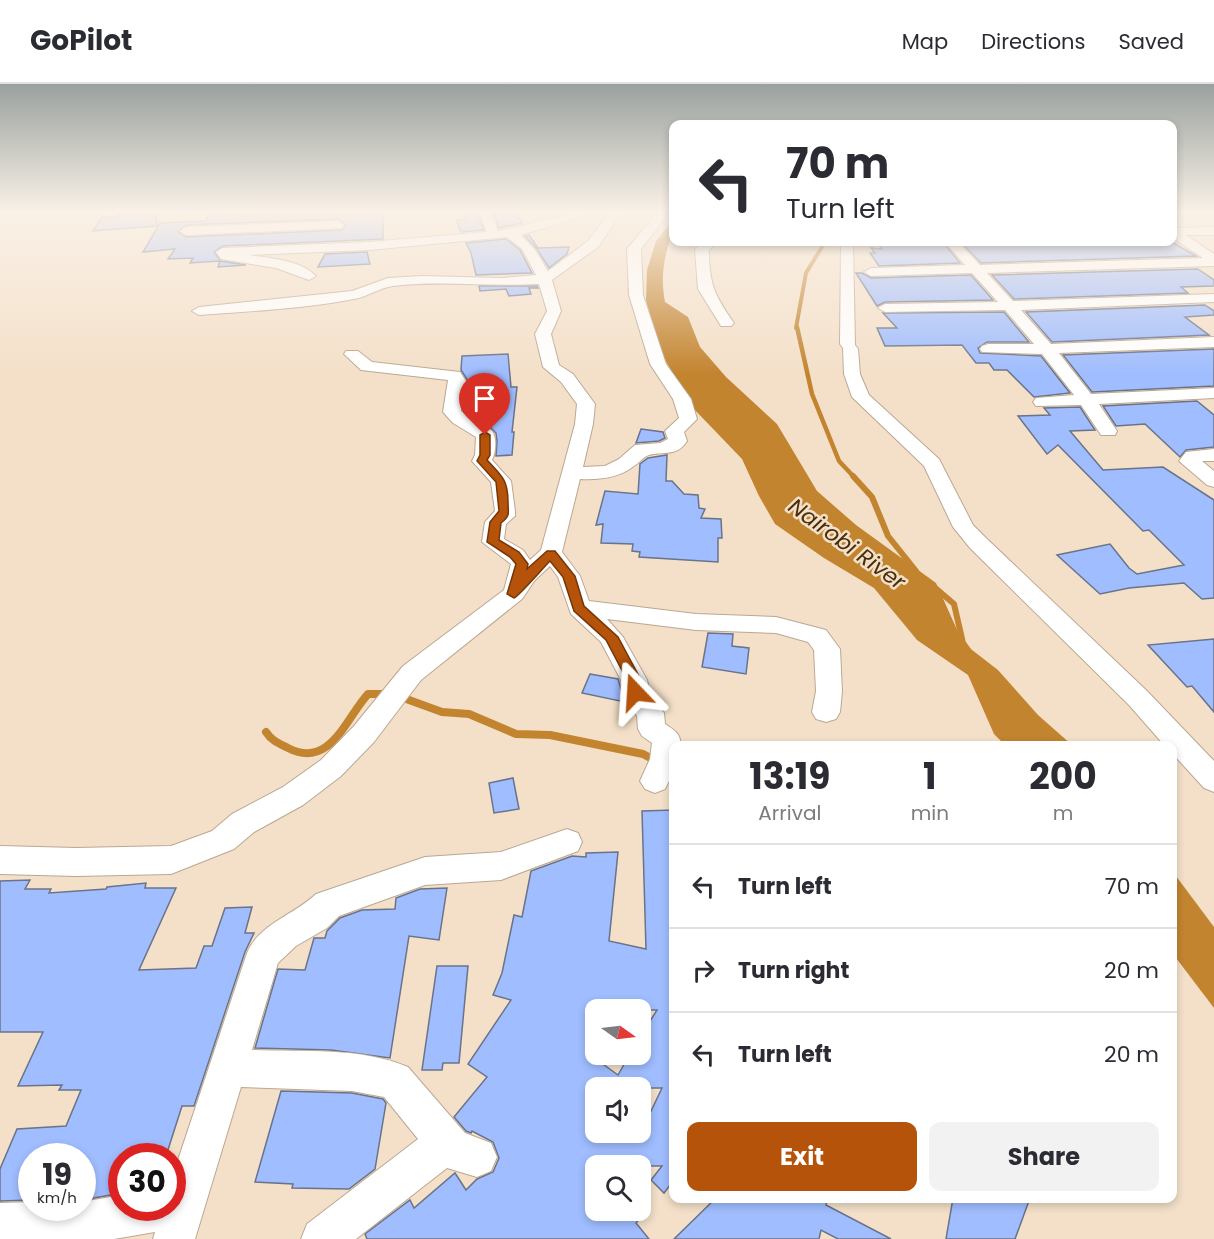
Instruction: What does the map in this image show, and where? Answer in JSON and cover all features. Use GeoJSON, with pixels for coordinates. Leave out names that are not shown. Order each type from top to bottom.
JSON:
{"type":"FeatureCollection","features":[{"type":"Feature","properties":{"kind":"street"},"geometry":{"type":"LineString","coordinates":[[286,266],[309,276]]}},
{"type":"Feature","properties":{"kind":"street"},"geometry":{"type":"LineString","coordinates":[[0,860],[76,862],[171,860],[223,840],[243,824],[293,796],[331,768],[364,734],[412,673],[514,594],[527,575],[551,554],[572,472],[586,404],[567,378],[551,367],[543,334],[554,311],[545,279],[538,266]]}},
{"type":"Feature","properties":{"kind":"street"},"geometry":{"type":"LineString","coordinates":[[199,311],[355,295],[388,282],[422,280],[503,282],[545,279],[563,266]]}},
{"type":"Feature","properties":{"kind":"street"},"geometry":{"type":"LineString","coordinates":[[572,472],[607,474],[642,450],[669,448],[678,441],[674,431],[688,419],[682,399],[658,364],[636,295],[635,266]]}},
{"type":"Feature","properties":{"kind":"street"},"geometry":{"type":"LineString","coordinates":[[702,266],[702,283],[708,297],[726,323]]}},
{"type":"Feature","properties":{"kind":"street"},"geometry":{"type":"LineString","coordinates":[[847,266],[846,305],[852,374],[861,398],[932,463],[964,527],[978,543],[1138,698],[1214,780]]}},
{"type":"Feature","properties":{"kind":"street"},"geometry":{"type":"LineString","coordinates":[[974,266],[1011,306],[1087,400],[1108,431]]}},
{"type":"Feature","properties":{"kind":"street"},"geometry":{"type":"LineString","coordinates":[[871,272],[1069,266]]}},
{"type":"Feature","properties":{"kind":"street"},"geometry":{"type":"LineString","coordinates":[[885,308],[1011,306],[1214,298]]}},
{"type":"Feature","properties":{"kind":"street"},"geometry":{"type":"LineString","coordinates":[[988,349],[1214,342]]}},
{"type":"Feature","properties":{"kind":"street"},"geometry":{"type":"LineString","coordinates":[[352,354],[367,366],[454,376],[457,381],[452,412],[464,423],[485,435],[485,455],[482,461],[501,481],[505,511],[504,516],[496,522],[493,540],[514,555],[522,564],[514,594]]}},
{"type":"Feature","properties":{"kind":"street"},"geometry":{"type":"LineString","coordinates":[[1042,402],[1214,393]]}},
{"type":"Feature","properties":{"kind":"street"},"geometry":{"type":"LineString","coordinates":[[1214,455],[1193,456],[1189,461],[1214,481]]}},
{"type":"Feature","properties":{"kind":"street"},"geometry":{"type":"LineString","coordinates":[[551,554],[569,576],[579,608],[611,637],[634,680],[639,700],[650,712],[652,729],[667,739],[660,769]]}},
{"type":"Feature","properties":{"kind":"street"},"geometry":{"type":"LineString","coordinates":[[579,608],[696,622],[776,625],[817,636],[827,649],[829,691],[826,712]]}},
{"type":"Feature","properties":{"kind":"street"},"geometry":{"type":"LineString","coordinates":[[0,1224],[178,1223],[264,953],[284,935],[315,917],[328,905],[425,871],[501,866],[567,842]]}},
{"type":"Feature","properties":{"kind":"street"},"geometry":{"type":"LineString","coordinates":[[228,1068],[352,1072],[395,1080],[453,1150],[461,1150],[322,1239]]}},
{"type":"Feature","properties":{"kind":"water","name":"Nairobi River"},"geometry":{"type":"Polygon","coordinates":[[[648,266],[664,266],[665,302],[688,317],[700,347],[726,377],[777,424],[817,491],[856,525],[936,583],[963,643],[998,670],[1038,715],[1067,741],[1001,741],[994,734],[968,675],[917,640],[874,588],[824,558],[775,524],[742,459],[692,407],[659,349],[646,300],[648,266]]]}},
{"type":"Feature","properties":{"kind":"water"},"geometry":{"type":"Polygon","coordinates":[[[1177,877],[1214,927],[1214,1008],[1177,959],[1177,877]]]}},
{"type":"Feature","properties":{"kind":"building"},"geometry":{"type":"Polygon","coordinates":[[[474,266],[528,266],[532,273],[476,275],[474,266]]]}},
{"type":"Feature","properties":{"kind":"building"},"geometry":{"type":"Polygon","coordinates":[[[1198,269],[1214,280],[1214,286],[1181,287],[1188,293],[1014,299],[992,275],[1198,269]]]}},
{"type":"Feature","properties":{"kind":"building"},"geometry":{"type":"Polygon","coordinates":[[[856,273],[862,273],[871,278],[971,275],[993,300],[885,302],[877,306],[856,273]]]}},
{"type":"Feature","properties":{"kind":"building"},"geometry":{"type":"Polygon","coordinates":[[[479,286],[537,286],[538,288],[529,288],[531,294],[509,296],[506,289],[480,291],[479,286]]]}},
{"type":"Feature","properties":{"kind":"building"},"geometry":{"type":"Polygon","coordinates":[[[1205,305],[1214,311],[1214,315],[1185,317],[1209,335],[1052,342],[1026,312],[1205,305]]]}},
{"type":"Feature","properties":{"kind":"building"},"geometry":{"type":"Polygon","coordinates":[[[1004,312],[1029,342],[987,342],[978,348],[980,353],[1041,356],[1070,393],[1034,397],[1007,370],[994,370],[989,363],[976,363],[962,345],[885,346],[877,328],[897,328],[883,313],[1004,312]]]}},
{"type":"Feature","properties":{"kind":"building"},"geometry":{"type":"Polygon","coordinates":[[[1214,349],[1214,386],[1092,392],[1063,355],[1214,349]]]}},
{"type":"Feature","properties":{"kind":"building"},"geometry":{"type":"Polygon","coordinates":[[[508,354],[511,387],[517,387],[512,455],[496,456],[496,433],[491,428],[491,423],[484,423],[463,410],[468,381],[461,370],[462,356],[508,354]]]}},
{"type":"Feature","properties":{"kind":"building"},"geometry":{"type":"Polygon","coordinates":[[[1197,401],[1214,415],[1214,447],[1186,450],[1180,457],[1145,424],[1116,426],[1103,406],[1197,401]]]}},
{"type":"Feature","properties":{"kind":"building"},"geometry":{"type":"Polygon","coordinates":[[[1080,407],[1095,430],[1070,431],[1103,470],[1163,467],[1214,500],[1214,598],[1202,599],[1184,583],[1129,588],[1100,594],[1057,555],[1110,544],[1129,568],[1137,574],[1184,565],[1149,530],[1143,531],[1058,445],[1047,454],[1018,416],[1050,415],[1044,408],[1080,407]]]}},
{"type":"Feature","properties":{"kind":"building"},"geometry":{"type":"Polygon","coordinates":[[[641,429],[663,432],[665,438],[659,441],[636,443],[641,429]]]}},
{"type":"Feature","properties":{"kind":"building"},"geometry":{"type":"Polygon","coordinates":[[[667,455],[666,481],[672,481],[684,494],[698,495],[699,508],[705,509],[701,518],[721,519],[722,538],[718,538],[718,562],[639,557],[640,552],[632,551],[633,544],[601,543],[603,524],[596,525],[605,491],[638,494],[640,464],[648,458],[667,455]]]}},
{"type":"Feature","properties":{"kind":"building"},"geometry":{"type":"Polygon","coordinates":[[[708,633],[733,634],[732,646],[749,648],[746,674],[702,667],[708,633]]]}},
{"type":"Feature","properties":{"kind":"building"},"geometry":{"type":"Polygon","coordinates":[[[1214,639],[1214,712],[1192,686],[1187,687],[1148,645],[1214,639]]]}},
{"type":"Feature","properties":{"kind":"building"},"geometry":{"type":"Polygon","coordinates":[[[590,674],[618,679],[623,695],[620,701],[582,693],[590,674]]]}},
{"type":"Feature","properties":{"kind":"building"},"geometry":{"type":"Polygon","coordinates":[[[513,778],[519,809],[494,813],[489,783],[513,778]]]}},
{"type":"Feature","properties":{"kind":"building"},"geometry":{"type":"Polygon","coordinates":[[[669,810],[669,1186],[664,1193],[651,1180],[662,1166],[651,1166],[651,1155],[585,1155],[585,1221],[638,1221],[636,1223],[649,1239],[367,1239],[365,1234],[410,1200],[414,1208],[455,1173],[466,1190],[477,1179],[493,1172],[499,1158],[493,1142],[472,1131],[471,1133],[466,1131],[454,1117],[487,1077],[468,1064],[511,1000],[493,995],[502,973],[514,915],[522,917],[531,871],[572,856],[586,857],[586,853],[618,852],[609,941],[646,949],[642,811],[669,810]]]}},
{"type":"Feature","properties":{"kind":"building"},"geometry":{"type":"Polygon","coordinates":[[[30,880],[25,889],[51,889],[49,893],[106,889],[107,887],[146,883],[145,888],[176,888],[139,970],[196,968],[204,946],[212,946],[225,908],[252,907],[245,933],[254,933],[245,952],[194,1106],[182,1106],[170,1143],[108,1143],[108,1195],[96,1198],[96,1143],[18,1143],[18,1200],[0,1201],[0,1169],[17,1129],[66,1126],[81,1090],[59,1090],[62,1085],[18,1086],[43,1032],[0,1032],[0,881],[30,880]]]}},
{"type":"Feature","properties":{"kind":"building"},"geometry":{"type":"Polygon","coordinates":[[[447,888],[439,940],[409,936],[390,1058],[331,1050],[255,1048],[278,969],[305,970],[314,938],[325,938],[327,931],[340,918],[362,910],[395,909],[396,898],[420,889],[447,888]]]}},
{"type":"Feature","properties":{"kind":"building"},"geometry":{"type":"Polygon","coordinates":[[[437,966],[468,966],[459,1063],[443,1063],[442,1070],[422,1070],[437,966]]]}},
{"type":"Feature","properties":{"kind":"building"},"geometry":{"type":"Polygon","coordinates":[[[281,1091],[352,1093],[383,1099],[386,1103],[375,1169],[349,1189],[292,1188],[293,1184],[255,1182],[281,1091]]]}},
{"type":"Feature","properties":{"kind":"building"},"geometry":{"type":"Polygon","coordinates":[[[711,1203],[827,1203],[826,1205],[891,1239],[838,1239],[821,1230],[819,1239],[674,1239],[711,1203]]]}},
{"type":"Feature","properties":{"kind":"building"},"geometry":{"type":"Polygon","coordinates":[[[952,1203],[1028,1203],[1015,1239],[946,1239],[952,1203]]]}},
{"type":"Feature","properties":{"kind":"waterway"},"geometry":{"type":"LineString","coordinates":[[796,328],[806,273],[810,266]]}},
{"type":"Feature","properties":{"kind":"waterway"},"geometry":{"type":"LineString","coordinates":[[797,327],[812,394],[839,461],[854,477]]}},
{"type":"Feature","properties":{"kind":"waterway","name":"Nairobi River"},"geometry":{"type":"LineString","coordinates":[[853,476],[872,497],[888,536],[916,571]]}},
{"type":"Feature","properties":{"kind":"waterway"},"geometry":{"type":"LineString","coordinates":[[933,586],[954,604],[963,643],[968,650]]}},
{"type":"Feature","properties":{"kind":"waterway"},"geometry":{"type":"LineString","coordinates":[[266,732],[273,740],[288,748],[303,753],[315,752],[326,747],[336,738],[368,694],[387,694]]}},
{"type":"Feature","properties":{"kind":"waterway"},"geometry":{"type":"LineString","coordinates":[[398,696],[442,712],[469,714],[516,734],[550,735],[643,754],[658,762]]}},
{"type":"Feature","properties":{"kind":"route"},"geometry":{"type":"LineString","coordinates":[[485,435],[485,455],[482,461],[501,481],[504,493],[504,516],[496,522],[493,542],[514,555],[523,566],[514,594],[527,575],[551,554],[569,576],[579,608],[611,637],[634,680],[635,692]]}}]}
